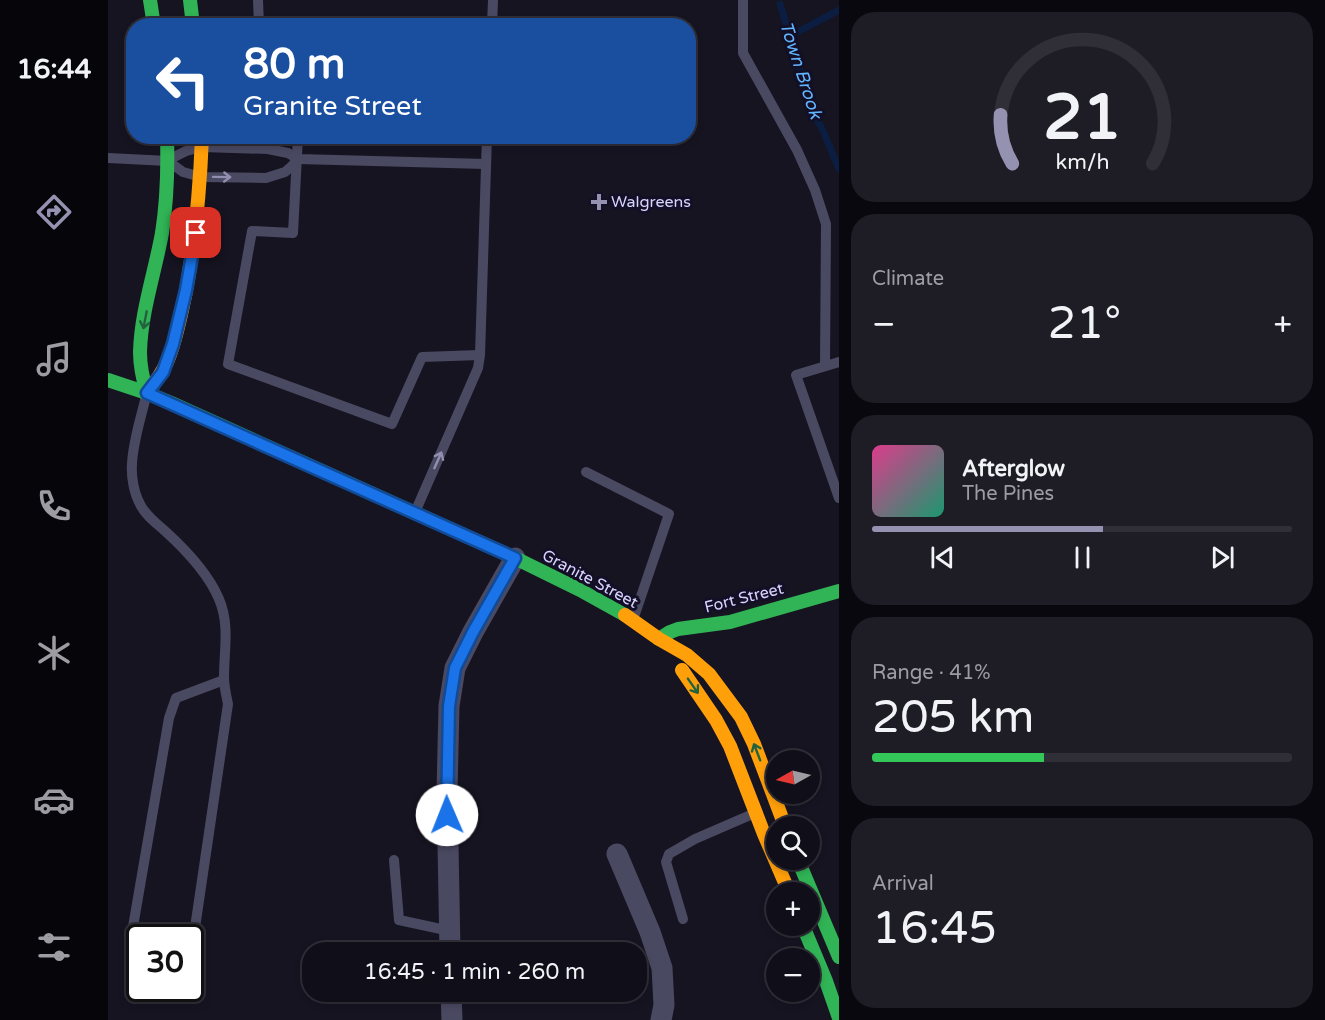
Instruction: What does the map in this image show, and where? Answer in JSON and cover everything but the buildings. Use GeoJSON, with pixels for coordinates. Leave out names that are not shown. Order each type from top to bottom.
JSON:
{"type":"FeatureCollection","features":[{"type":"Feature","properties":{"kind":"main road"},"geometry":{"type":"LineString","coordinates":[[150,0],[153,18]]}},
{"type":"Feature","properties":{"kind":"main road"},"geometry":{"type":"LineString","coordinates":[[190,0],[192,18]]}},
{"type":"Feature","properties":{"kind":"main road"},"geometry":{"type":"LineString","coordinates":[[147,393],[141,367],[141,339],[165,212],[167,144]]}},
{"type":"Feature","properties":{"kind":"main road"},"geometry":{"type":"LineString","coordinates":[[147,393],[163,372],[173,344],[193,251],[201,177],[202,144]]}},
{"type":"Feature","properties":{"kind":"main road","name":"Granite Street"},"geometry":{"type":"LineString","coordinates":[[108,380],[147,393],[515,558],[590,595],[633,620],[698,664],[737,711],[754,744],[781,816]]}},
{"type":"Feature","properties":{"kind":"main road","name":"Fort Street"},"geometry":{"type":"LineString","coordinates":[[659,639],[678,629],[730,622],[839,591]]}},
{"type":"Feature","properties":{"kind":"main road","name":"Granite Street"},"geometry":{"type":"LineString","coordinates":[[659,639],[724,733],[785,882]]}},
{"type":"Feature","properties":{"kind":"main road"},"geometry":{"type":"LineString","coordinates":[[802,870],[839,957]]}},
{"type":"Feature","properties":{"kind":"main road"},"geometry":{"type":"LineString","coordinates":[[807,936],[839,1018]]}},
{"type":"Feature","properties":{"kind":"street"},"geometry":{"type":"LineString","coordinates":[[450,942],[447,792],[449,706],[455,668],[515,558]]}},
{"type":"Feature","properties":{"kind":"street"},"geometry":{"type":"LineString","coordinates":[[617,854],[650,932],[662,968],[664,1005],[662,1020]]}},
{"type":"Feature","properties":{"kind":"street"},"geometry":{"type":"LineString","coordinates":[[451,1002],[452,1020]]}},
{"type":"Feature","properties":{"kind":"lane"},"geometry":{"type":"LineString","coordinates":[[258,0],[259,18]]}},
{"type":"Feature","properties":{"kind":"lane"},"geometry":{"type":"LineString","coordinates":[[492,18],[493,0]]}},
{"type":"Feature","properties":{"kind":"lane"},"geometry":{"type":"LineString","coordinates":[[743,0],[742,53],[797,150],[815,190],[826,224],[825,366]]}},
{"type":"Feature","properties":{"kind":"lane"},"geometry":{"type":"LineString","coordinates":[[168,161],[198,144]]}},
{"type":"Feature","properties":{"kind":"lane"},"geometry":{"type":"LineString","coordinates":[[224,144],[268,148],[288,153],[298,159],[486,164]]}},
{"type":"Feature","properties":{"kind":"lane"},"geometry":{"type":"LineString","coordinates":[[298,144],[293,233],[252,231],[228,364],[392,424],[422,357],[480,355]]}},
{"type":"Feature","properties":{"kind":"lane"},"geometry":{"type":"LineString","coordinates":[[415,513],[478,368],[487,144]]}},
{"type":"Feature","properties":{"kind":"lane"},"geometry":{"type":"LineString","coordinates":[[108,158],[168,161],[183,172],[201,177],[266,178],[285,172],[298,159]]}},
{"type":"Feature","properties":{"kind":"lane"},"geometry":{"type":"LineString","coordinates":[[839,362],[796,375],[839,498]]}},
{"type":"Feature","properties":{"kind":"lane"},"geometry":{"type":"LineString","coordinates":[[147,393],[133,454],[135,492],[147,515],[166,532],[206,577],[223,610],[226,630],[224,680],[228,704],[196,924]]}},
{"type":"Feature","properties":{"kind":"lane"},"geometry":{"type":"LineString","coordinates":[[586,472],[669,514],[633,620]]}},
{"type":"Feature","properties":{"kind":"lane"},"geometry":{"type":"LineString","coordinates":[[133,924],[169,718],[177,698],[224,680]]}},
{"type":"Feature","properties":{"kind":"lane"},"geometry":{"type":"LineString","coordinates":[[683,919],[666,862],[669,854],[695,839],[755,813]]}},
{"type":"Feature","properties":{"kind":"lane"},"geometry":{"type":"LineString","coordinates":[[394,860],[399,920],[450,931]]}},
{"type":"Feature","properties":{"kind":"waterway","name":"Town Brook"},"geometry":{"type":"LineString","coordinates":[[780,4],[812,109],[839,169]]}},
{"type":"Feature","properties":{"kind":"waterway"},"geometry":{"type":"LineString","coordinates":[[790,36],[839,10]]}},
{"type":"Feature","properties":{"kind":"traffic: fast"},"geometry":{"type":"LineString","coordinates":[[150,0],[153,18]]}},
{"type":"Feature","properties":{"kind":"traffic: fast"},"geometry":{"type":"LineString","coordinates":[[190,0],[192,18]]}},
{"type":"Feature","properties":{"kind":"traffic: fast"},"geometry":{"type":"LineString","coordinates":[[147,393],[141,362],[141,337],[164,221],[167,144]]}},
{"type":"Feature","properties":{"kind":"traffic: fast"},"geometry":{"type":"LineString","coordinates":[[108,380],[171,403],[515,558],[625,615]]}},
{"type":"Feature","properties":{"kind":"traffic: fast"},"geometry":{"type":"LineString","coordinates":[[659,639],[678,629],[730,622],[839,591]]}},
{"type":"Feature","properties":{"kind":"traffic: fast"},"geometry":{"type":"LineString","coordinates":[[802,870],[839,957]]}},
{"type":"Feature","properties":{"kind":"traffic: fast"},"geometry":{"type":"LineString","coordinates":[[807,936],[839,1018]]}},
{"type":"Feature","properties":{"kind":"traffic: slow"},"geometry":{"type":"LineString","coordinates":[[147,393],[167,362],[178,329],[192,256],[202,144]]}},
{"type":"Feature","properties":{"kind":"traffic: slow"},"geometry":{"type":"LineString","coordinates":[[625,615],[687,655],[709,674],[741,717],[754,744],[781,816]]}},
{"type":"Feature","properties":{"kind":"traffic: slow"},"geometry":{"type":"LineString","coordinates":[[682,670],[716,720],[730,746],[785,882]]}},
{"type":"Feature","properties":{"kind":"place","name":"Walgreens"},"geometry":{"type":"Point","coordinates":[599,202]}},
{"type":"Feature","properties":{"kind":"route"},"geometry":{"type":"LineString","coordinates":[[196,233],[173,344],[163,372],[147,393],[515,558],[455,668],[449,706],[447,815]]}}]}
